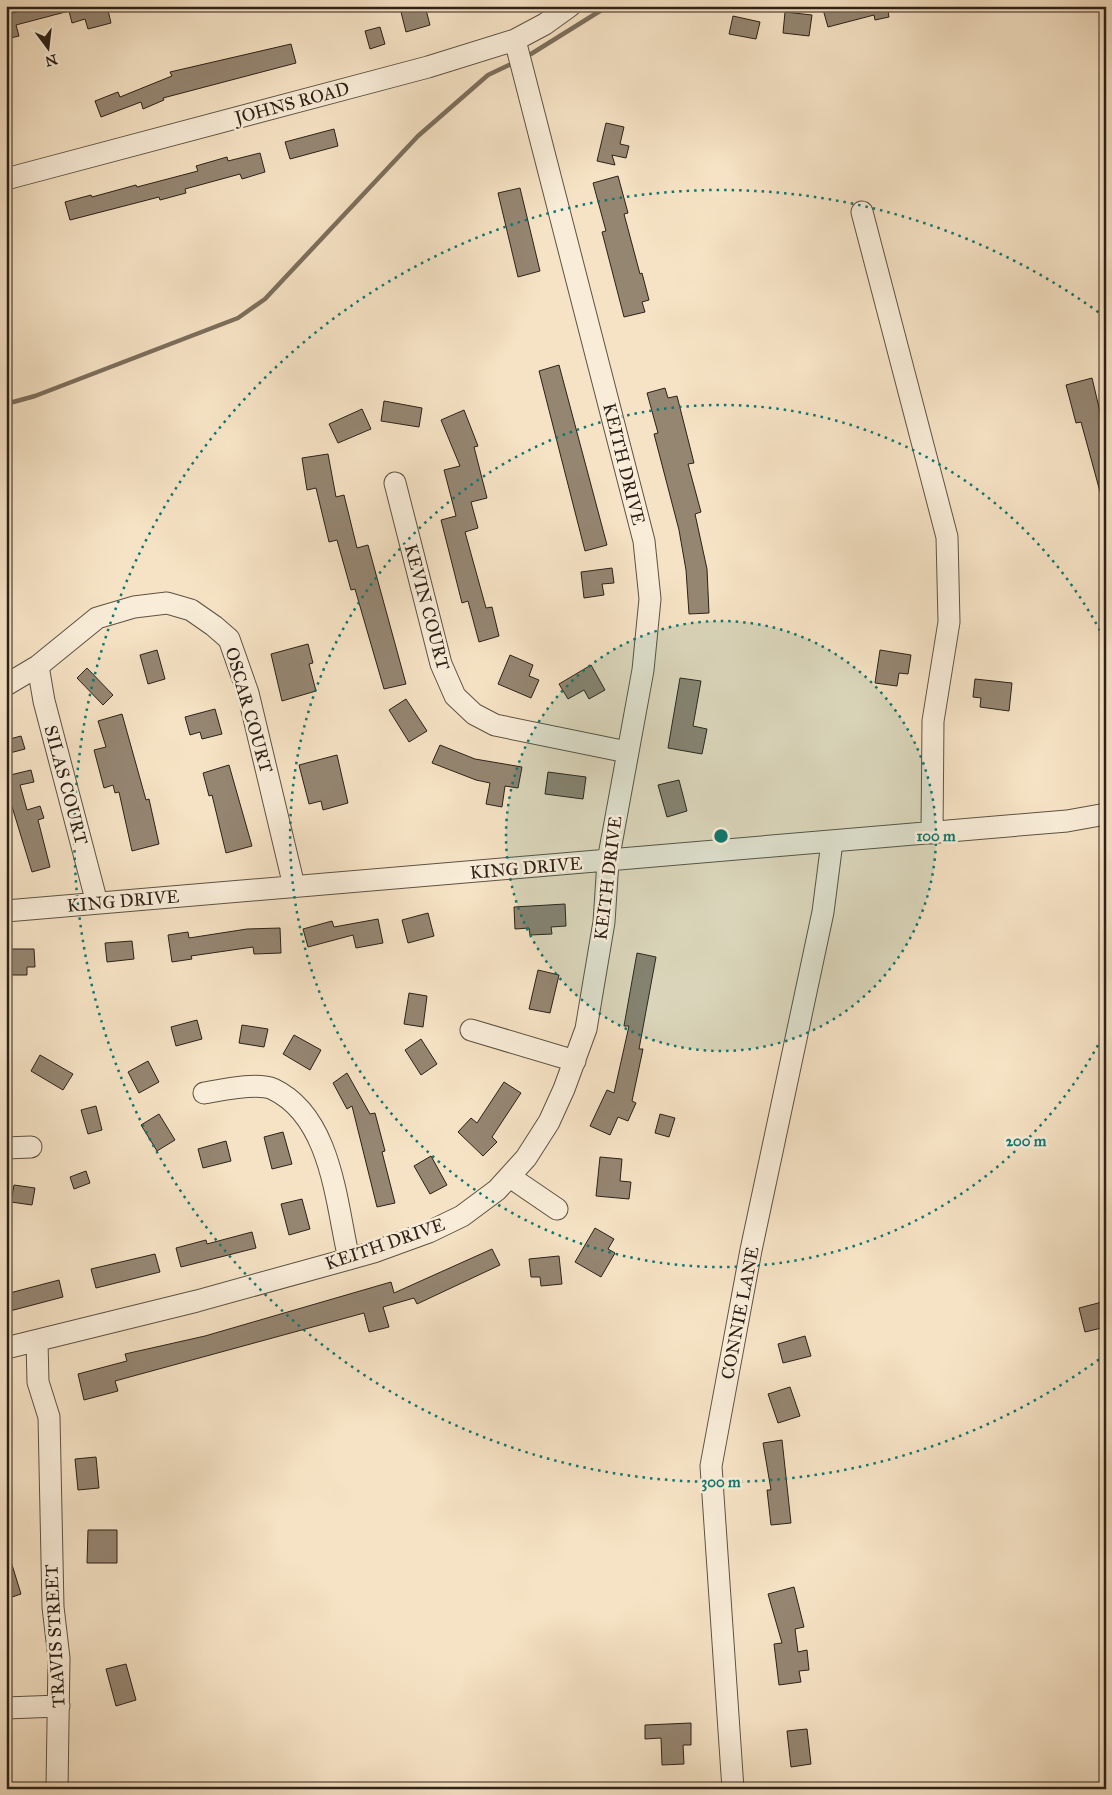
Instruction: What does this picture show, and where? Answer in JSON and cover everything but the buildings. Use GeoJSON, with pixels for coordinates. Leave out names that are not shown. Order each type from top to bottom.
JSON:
{"type":"FeatureCollection","features":[{"type":"Feature","properties":{"kind":"street","name":"JOHNS ROAD"},"geometry":{"type":"LineString","coordinates":[[6,179],[418,70],[515,40],[545,24],[570,6]]}},
{"type":"Feature","properties":{"kind":"street","name":"KEITH DRIVE"},"geometry":{"type":"LineString","coordinates":[[6,1348],[349,1259],[429,1232],[462,1216],[510,1177],[526,1158],[549,1122],[575,1061],[586,1029],[601,941],[608,861],[626,752],[643,670],[650,599],[644,541],[515,40]]}},
{"type":"Feature","properties":{"kind":"street"},"geometry":{"type":"LineString","coordinates":[[862,212],[947,537],[949,622],[933,721],[932,833]]}},
{"type":"Feature","properties":{"kind":"street","name":"KEVIN COURT"},"geometry":{"type":"LineString","coordinates":[[395,483],[440,664],[454,696],[474,714],[494,725],[626,752]]}},
{"type":"Feature","properties":{"kind":"street","name":"OSCAR COURT"},"geometry":{"type":"LineString","coordinates":[[6,685],[38,666],[98,618],[134,607],[167,603],[191,610],[214,626],[229,639],[248,693],[294,886]]}},
{"type":"Feature","properties":{"kind":"street","name":"SILAS COURT"},"geometry":{"type":"LineString","coordinates":[[38,666],[44,701],[97,903]]}},
{"type":"Feature","properties":{"kind":"street","name":"KING DRIVE"},"geometry":{"type":"LineString","coordinates":[[6,911],[1067,822],[1106,814]]}},
{"type":"Feature","properties":{"kind":"street","name":"CONNIE LANE"},"geometry":{"type":"LineString","coordinates":[[733,1789],[711,1466],[751,1250],[823,912],[832,842]]}},
{"type":"Feature","properties":{"kind":"street"},"geometry":{"type":"LineString","coordinates":[[471,1030],[575,1061]]}},
{"type":"Feature","properties":{"kind":"street"},"geometry":{"type":"LineString","coordinates":[[204,1093],[245,1087],[272,1089],[292,1103],[310,1123],[323,1144],[349,1259]]}},
{"type":"Feature","properties":{"kind":"street"},"geometry":{"type":"LineString","coordinates":[[6,1148],[31,1147]]}},
{"type":"Feature","properties":{"kind":"street"},"geometry":{"type":"LineString","coordinates":[[510,1177],[557,1209]]}},
{"type":"Feature","properties":{"kind":"street","name":"TRAVIS STREET"},"geometry":{"type":"LineString","coordinates":[[37,1341],[38,1382],[49,1417],[53,1607],[59,1658],[57,1789]]}},
{"type":"Feature","properties":{"kind":"street"},"geometry":{"type":"LineString","coordinates":[[6,1708],[59,1706]]}},
{"type":"Feature","properties":{"kind":"waterway"},"geometry":{"type":"LineString","coordinates":[[531,54],[608,6]]}},
{"type":"Feature","properties":{"kind":"waterway"},"geometry":{"type":"LineString","coordinates":[[6,404],[35,396],[238,318],[265,299],[418,136],[488,75],[509,65]]}}]}
